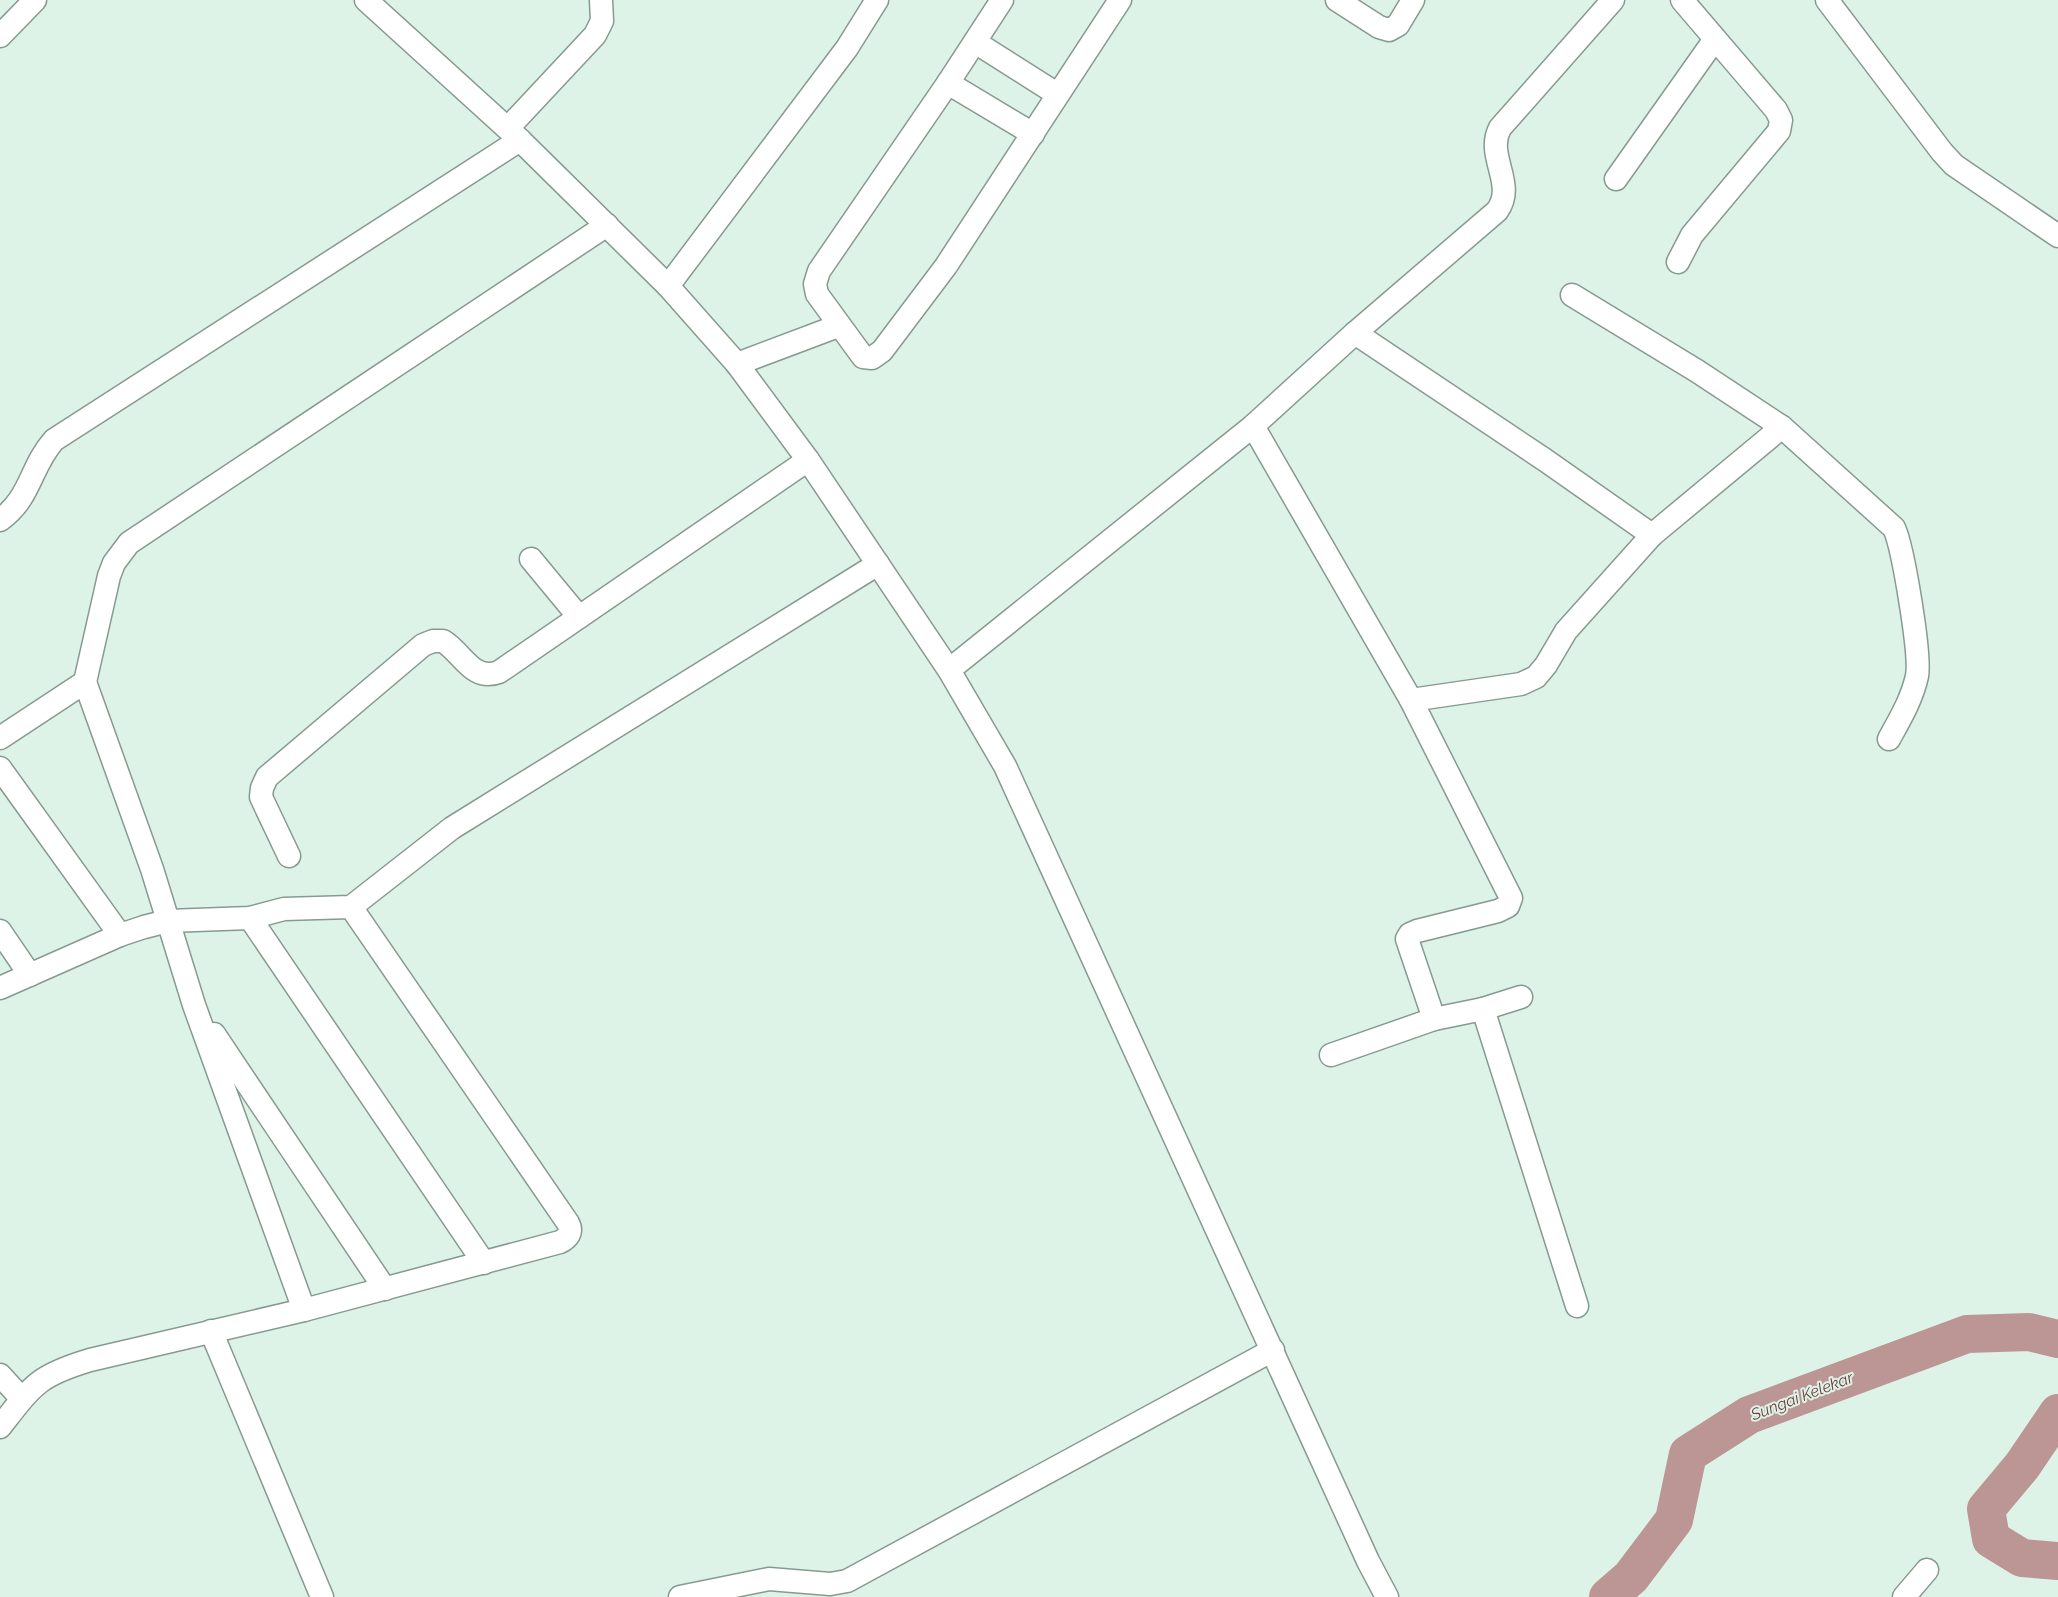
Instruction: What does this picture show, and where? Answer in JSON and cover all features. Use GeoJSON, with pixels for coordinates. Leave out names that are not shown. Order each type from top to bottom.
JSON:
{"type":"FeatureCollection","features":[{"type":"Feature","properties":{"kind":"street"},"geometry":{"type":"LineString","coordinates":[[0,36],[35,0]]}},
{"type":"Feature","properties":{"kind":"street"},"geometry":{"type":"LineString","coordinates":[[366,0],[514,134],[607,225],[668,286],[737,364],[808,460],[949,670],[1005,766],[1368,1561],[1387,1597]]}},
{"type":"Feature","properties":{"kind":"street"},"geometry":{"type":"LineString","coordinates":[[0,520],[14,511],[22,500],[38,463],[54,440],[514,134],[595,35],[602,21],[601,0]]}},
{"type":"Feature","properties":{"kind":"street"},"geometry":{"type":"LineString","coordinates":[[668,286],[847,48],[877,0]]}},
{"type":"Feature","properties":{"kind":"street"},"geometry":{"type":"LineString","coordinates":[[1002,0],[948,83],[819,271],[815,288],[838,326],[863,357],[872,358],[882,351],[946,266],[1120,0]]}},
{"type":"Feature","properties":{"kind":"street"},"geometry":{"type":"LineString","coordinates":[[1337,0],[1379,27],[1389,30],[1398,25],[1413,0]]}},
{"type":"Feature","properties":{"kind":"street"},"geometry":{"type":"LineString","coordinates":[[949,670],[1253,426],[1355,333],[1498,210],[1504,201],[1506,190],[1496,148],[1496,138],[1500,128],[1613,0]]}},
{"type":"Feature","properties":{"kind":"street"},"geometry":{"type":"LineString","coordinates":[[1678,262],[1692,235],[1779,131],[1781,120],[1776,110],[1682,0]]}},
{"type":"Feature","properties":{"kind":"street"},"geometry":{"type":"LineString","coordinates":[[1827,0],[1942,152],[1954,165],[2058,236]]}},
{"type":"Feature","properties":{"kind":"street"},"geometry":{"type":"LineString","coordinates":[[1616,179],[1715,39]]}},
{"type":"Feature","properties":{"kind":"street"},"geometry":{"type":"LineString","coordinates":[[975,42],[1057,94]]}},
{"type":"Feature","properties":{"kind":"street"},"geometry":{"type":"LineString","coordinates":[[948,83],[1033,134]]}},
{"type":"Feature","properties":{"kind":"street"},"geometry":{"type":"LineString","coordinates":[[304,1310],[194,1005],[168,921],[86,682],[109,576],[114,563],[129,543],[607,225]]}},
{"type":"Feature","properties":{"kind":"street"},"geometry":{"type":"LineString","coordinates":[[1572,295],[1697,371],[1782,427],[1887,521],[1898,536],[1918,658],[1913,691],[1889,740]]}},
{"type":"Feature","properties":{"kind":"street"},"geometry":{"type":"LineString","coordinates":[[737,364],[838,326]]}},
{"type":"Feature","properties":{"kind":"street"},"geometry":{"type":"LineString","coordinates":[[1355,333],[1545,460],[1652,535]]}},
{"type":"Feature","properties":{"kind":"street"},"geometry":{"type":"LineString","coordinates":[[1253,426],[1411,700],[1512,898],[1508,906],[1498,911],[1418,931],[1408,936],[1413,959],[1434,1020]]}},
{"type":"Feature","properties":{"kind":"street"},"geometry":{"type":"LineString","coordinates":[[1411,700],[1521,684],[1536,677],[1546,665],[1566,631],[1652,535],[1782,427]]}},
{"type":"Feature","properties":{"kind":"street"},"geometry":{"type":"LineString","coordinates":[[289,856],[261,797],[262,788],[267,777],[423,645],[433,641],[443,641],[451,646],[475,671],[484,675],[492,674],[579,617],[808,460]]}},
{"type":"Feature","properties":{"kind":"street"},"geometry":{"type":"LineString","coordinates":[[532,559],[579,617]]}},
{"type":"Feature","properties":{"kind":"street"},"geometry":{"type":"LineString","coordinates":[[0,988],[120,935],[168,921],[250,918],[284,909],[351,907],[452,828],[878,564]]}},
{"type":"Feature","properties":{"kind":"street"},"geometry":{"type":"LineString","coordinates":[[0,738],[86,682]]}},
{"type":"Feature","properties":{"kind":"street"},"geometry":{"type":"LineString","coordinates":[[0,768],[120,935]]}},
{"type":"Feature","properties":{"kind":"street"},"geometry":{"type":"LineString","coordinates":[[0,1427],[40,1380],[64,1368],[304,1310],[484,1263],[560,1242],[567,1238],[570,1227],[351,907]]}},
{"type":"Feature","properties":{"kind":"street"},"geometry":{"type":"LineString","coordinates":[[250,918],[484,1263]]}},
{"type":"Feature","properties":{"kind":"street"},"geometry":{"type":"LineString","coordinates":[[0,931],[30,975]]}},
{"type":"Feature","properties":{"kind":"street"},"geometry":{"type":"LineString","coordinates":[[1331,1055],[1434,1020],[1483,1009],[1520,997]]}},
{"type":"Feature","properties":{"kind":"street"},"geometry":{"type":"LineString","coordinates":[[194,1005],[385,1289]]}},
{"type":"Feature","properties":{"kind":"street"},"geometry":{"type":"LineString","coordinates":[[1483,1009],[1577,1306]]}},
{"type":"Feature","properties":{"kind":"street"},"geometry":{"type":"LineString","coordinates":[[211,1331],[322,1597]]}},
{"type":"Feature","properties":{"kind":"street"},"geometry":{"type":"LineString","coordinates":[[680,1597],[769,1579],[830,1584],[848,1581],[1273,1350]]}},
{"type":"Feature","properties":{"kind":"street"},"geometry":{"type":"LineString","coordinates":[[0,1375],[22,1399]]}},
{"type":"Feature","properties":{"kind":"street"},"geometry":{"type":"LineString","coordinates":[[1904,1597],[1927,1570]]}},
{"type":"Feature","properties":{"kind":"waterway","name":"Sungai Kelekar"},"geometry":{"type":"LineString","coordinates":[[1608,1597],[1631,1577],[1674,1520],[1688,1454],[1749,1415],[1967,1334],[2029,1332],[2058,1339]]}},
{"type":"Feature","properties":{"kind":"waterway","name":"Sungai Kelekar"},"geometry":{"type":"LineString","coordinates":[[2058,1413],[2022,1466],[1986,1509],[1991,1539],[2022,1558],[2058,1561]]}}]}
